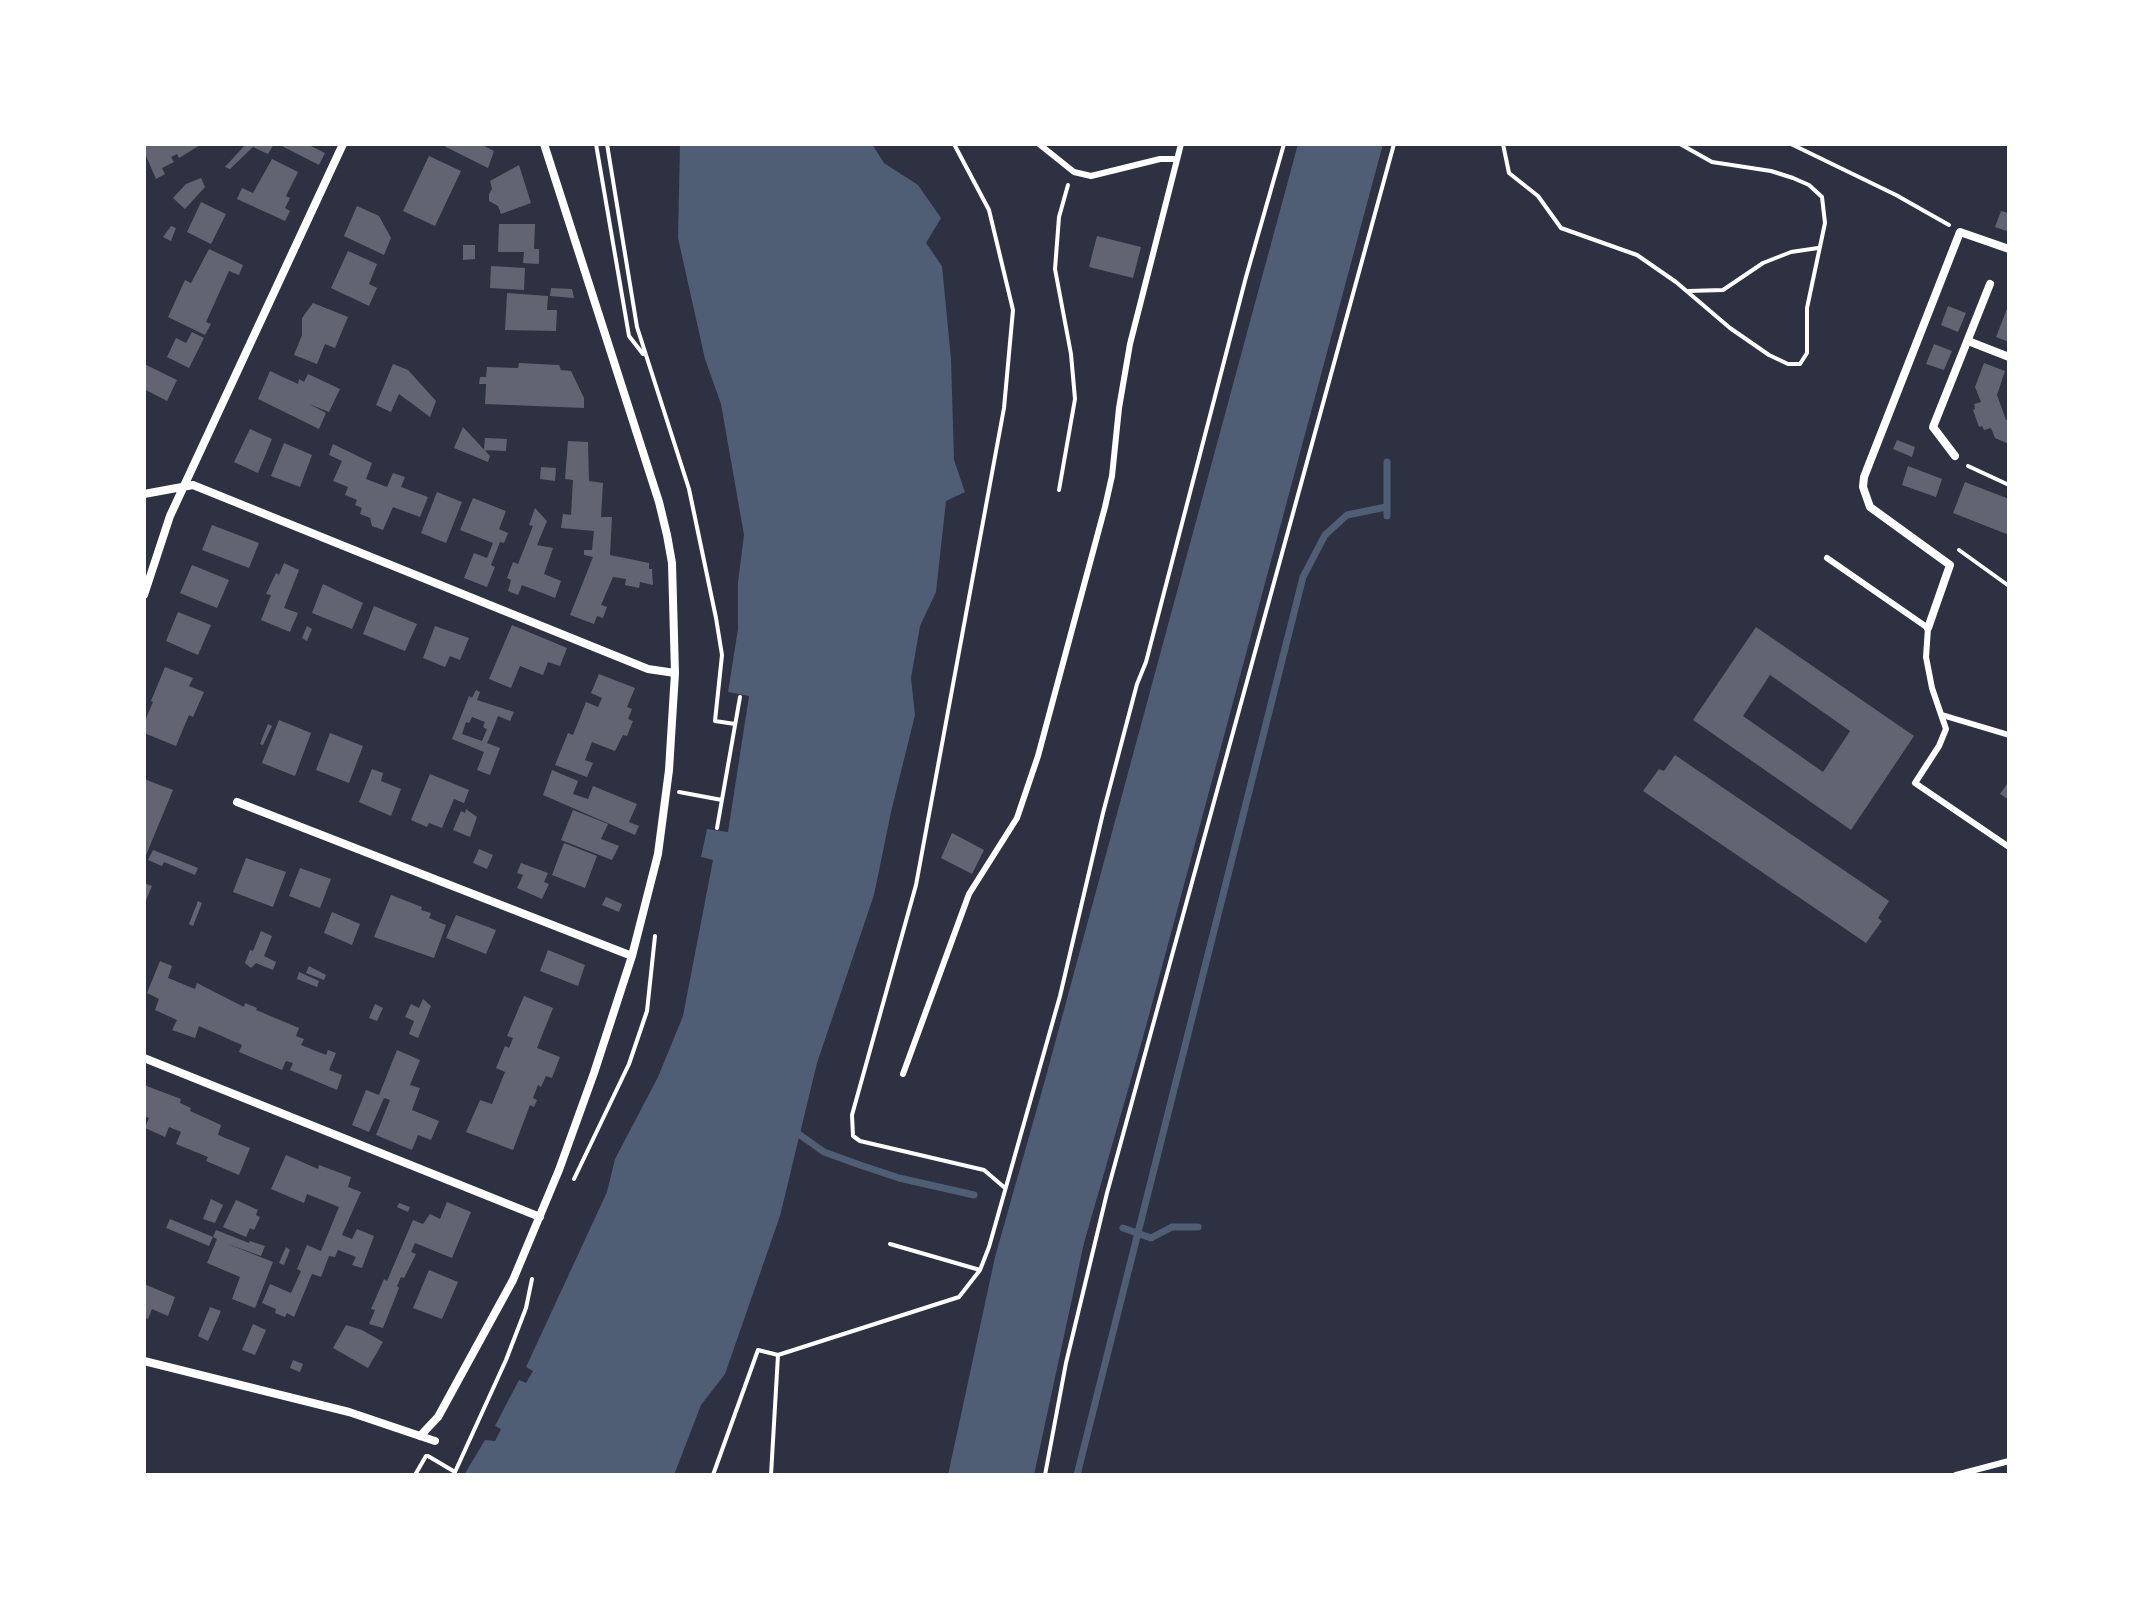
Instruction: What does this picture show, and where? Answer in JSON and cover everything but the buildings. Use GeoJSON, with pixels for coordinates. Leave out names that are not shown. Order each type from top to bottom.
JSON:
{"type":"FeatureCollection","features":[{"type":"Feature","properties":{"kind":"street"},"geometry":{"type":"LineString","coordinates":[[144,595],[183,486],[343,144]]}},
{"type":"Feature","properties":{"kind":"street"},"geometry":{"type":"LineString","coordinates":[[420,1436],[438,1417],[513,1280],[594,1073],[632,956],[660,840],[671,748],[675,673],[672,563],[659,502],[544,144]]}},
{"type":"Feature","properties":{"kind":"street"},"geometry":{"type":"LineString","coordinates":[[1928,628],[1950,565],[1870,507],[1863,487],[1864,477],[1960,232],[2009,249]]}},
{"type":"Feature","properties":{"kind":"street"},"geometry":{"type":"LineString","coordinates":[[1955,456],[1933,427],[1990,284]]}},
{"type":"Feature","properties":{"kind":"street"},"geometry":{"type":"LineString","coordinates":[[1968,341],[2009,357]]}},
{"type":"Feature","properties":{"kind":"street"},"geometry":{"type":"LineString","coordinates":[[144,494],[193,485],[648,669],[675,673]]}},
{"type":"Feature","properties":{"kind":"street"},"geometry":{"type":"LineString","coordinates":[[237,802],[632,956]]}},
{"type":"Feature","properties":{"kind":"street"},"geometry":{"type":"LineString","coordinates":[[144,1058],[540,1217]]}},
{"type":"Feature","properties":{"kind":"street"},"geometry":{"type":"LineString","coordinates":[[144,1361],[349,1412],[435,1441]]}},
{"type":"Feature","properties":{"kind":"lane"},"geometry":{"type":"LineString","coordinates":[[1039,144],[1074,172],[1091,176],[1160,159],[1176,159]]}},
{"type":"Feature","properties":{"kind":"lane"},"geometry":{"type":"LineString","coordinates":[[903,1074],[969,894],[1017,818],[1038,756],[1112,476],[1127,359],[1181,144]]}},
{"type":"Feature","properties":{"kind":"lane"},"geometry":{"type":"LineString","coordinates":[[1827,558],[1928,628],[1926,657],[1932,688],[1946,729],[1915,783],[2009,847]]}},
{"type":"Feature","properties":{"kind":"lane"},"geometry":{"type":"LineString","coordinates":[[1942,715],[2009,735]]}},
{"type":"Feature","properties":{"kind":"lane"},"geometry":{"type":"LineString","coordinates":[[1956,1475],[2009,1461]]}},
{"type":"Feature","properties":{"kind":"path"},"geometry":{"type":"LineString","coordinates":[[596,144],[629,336],[646,357]]}},
{"type":"Feature","properties":{"kind":"path"},"geometry":{"type":"LineString","coordinates":[[607,144],[637,327],[689,489],[716,618],[722,655],[715,721],[735,724]]}},
{"type":"Feature","properties":{"kind":"path"},"geometry":{"type":"LineString","coordinates":[[954,144],[989,210],[1013,310],[1004,408],[916,885],[852,1115],[853,1136],[860,1141],[984,1170],[1005,1188]]}},
{"type":"Feature","properties":{"kind":"path"},"geometry":{"type":"LineString","coordinates":[[713,1475],[758,1350],[778,1355],[959,1297],[980,1270],[1060,996],[1103,813],[1284,144]]}},
{"type":"Feature","properties":{"kind":"path"},"geometry":{"type":"LineString","coordinates":[[1045,1475],[1066,1363],[1107,1193],[1394,144]]}},
{"type":"Feature","properties":{"kind":"path"},"geometry":{"type":"LineString","coordinates":[[1503,144],[1509,173],[1538,196],[1561,228],[1626,249],[1688,291],[1730,328],[1769,355],[1788,364],[1800,364],[1807,353],[1806,320],[1826,213],[1822,197],[1809,185],[1771,171],[1712,162],[1680,144]]}},
{"type":"Feature","properties":{"kind":"path"},"geometry":{"type":"LineString","coordinates":[[1791,144],[1896,195],[1960,232]]}},
{"type":"Feature","properties":{"kind":"path"},"geometry":{"type":"LineString","coordinates":[[1059,490],[1072,420],[1075,377],[1055,269],[1056,247],[1065,192],[1074,172]]}},
{"type":"Feature","properties":{"kind":"path"},"geometry":{"type":"LineString","coordinates":[[1688,291],[1723,290],[1763,263],[1791,252],[1818,248]]}},
{"type":"Feature","properties":{"kind":"path"},"geometry":{"type":"LineString","coordinates":[[1955,456],[1969,467],[2009,485]]}},
{"type":"Feature","properties":{"kind":"path"},"geometry":{"type":"LineString","coordinates":[[717,828],[740,697]]}},
{"type":"Feature","properties":{"kind":"path"},"geometry":{"type":"LineString","coordinates":[[677,792],[722,800]]}},
{"type":"Feature","properties":{"kind":"path"},"geometry":{"type":"LineString","coordinates":[[890,1244],[980,1270]]}},
{"type":"Feature","properties":{"kind":"path"},"geometry":{"type":"LineString","coordinates":[[771,1475],[778,1355]]}},
{"type":"Feature","properties":{"kind":"path"},"geometry":{"type":"LineString","coordinates":[[415,1475],[427,1455],[455,1472]]}},
{"type":"Feature","properties":{"kind":"water"},"geometry":{"type":"Polygon","coordinates":[[[680,144],[872,144],[884,163],[918,185],[941,218],[926,243],[942,266],[951,359],[954,460],[965,492],[946,501],[936,592],[920,626],[911,678],[915,715],[874,895],[817,1063],[780,1216],[725,1374],[701,1405],[674,1475],[464,1475],[485,1440],[495,1441],[501,1429],[495,1426],[519,1380],[526,1383],[533,1371],[526,1367],[607,1192],[615,1159],[658,1077],[683,1016],[713,860],[701,857],[707,829],[728,832],[749,696],[728,692],[738,629],[738,582],[744,535],[721,404],[705,359],[678,238],[680,144]]]}},
{"type":"Feature","properties":{"kind":"water"},"geometry":{"type":"Polygon","coordinates":[[[1298,144],[1383,144],[1142,1041],[1084,1243],[1034,1475],[948,1475],[995,1257],[1298,144]]]}},
{"type":"Feature","properties":{"kind":"waterway"},"geometry":{"type":"LineString","coordinates":[[1387,462],[1387,516]]}},
{"type":"Feature","properties":{"kind":"waterway"},"geometry":{"type":"LineString","coordinates":[[1077,1475],[1303,577],[1325,535],[1347,515],[1386,507]]}},
{"type":"Feature","properties":{"kind":"waterway"},"geometry":{"type":"LineString","coordinates":[[793,1130],[824,1152],[860,1165],[899,1178],[974,1195]]}},
{"type":"Feature","properties":{"kind":"waterway"},"geometry":{"type":"LineString","coordinates":[[1123,1228],[1151,1238],[1172,1227],[1198,1227]]}}]}
